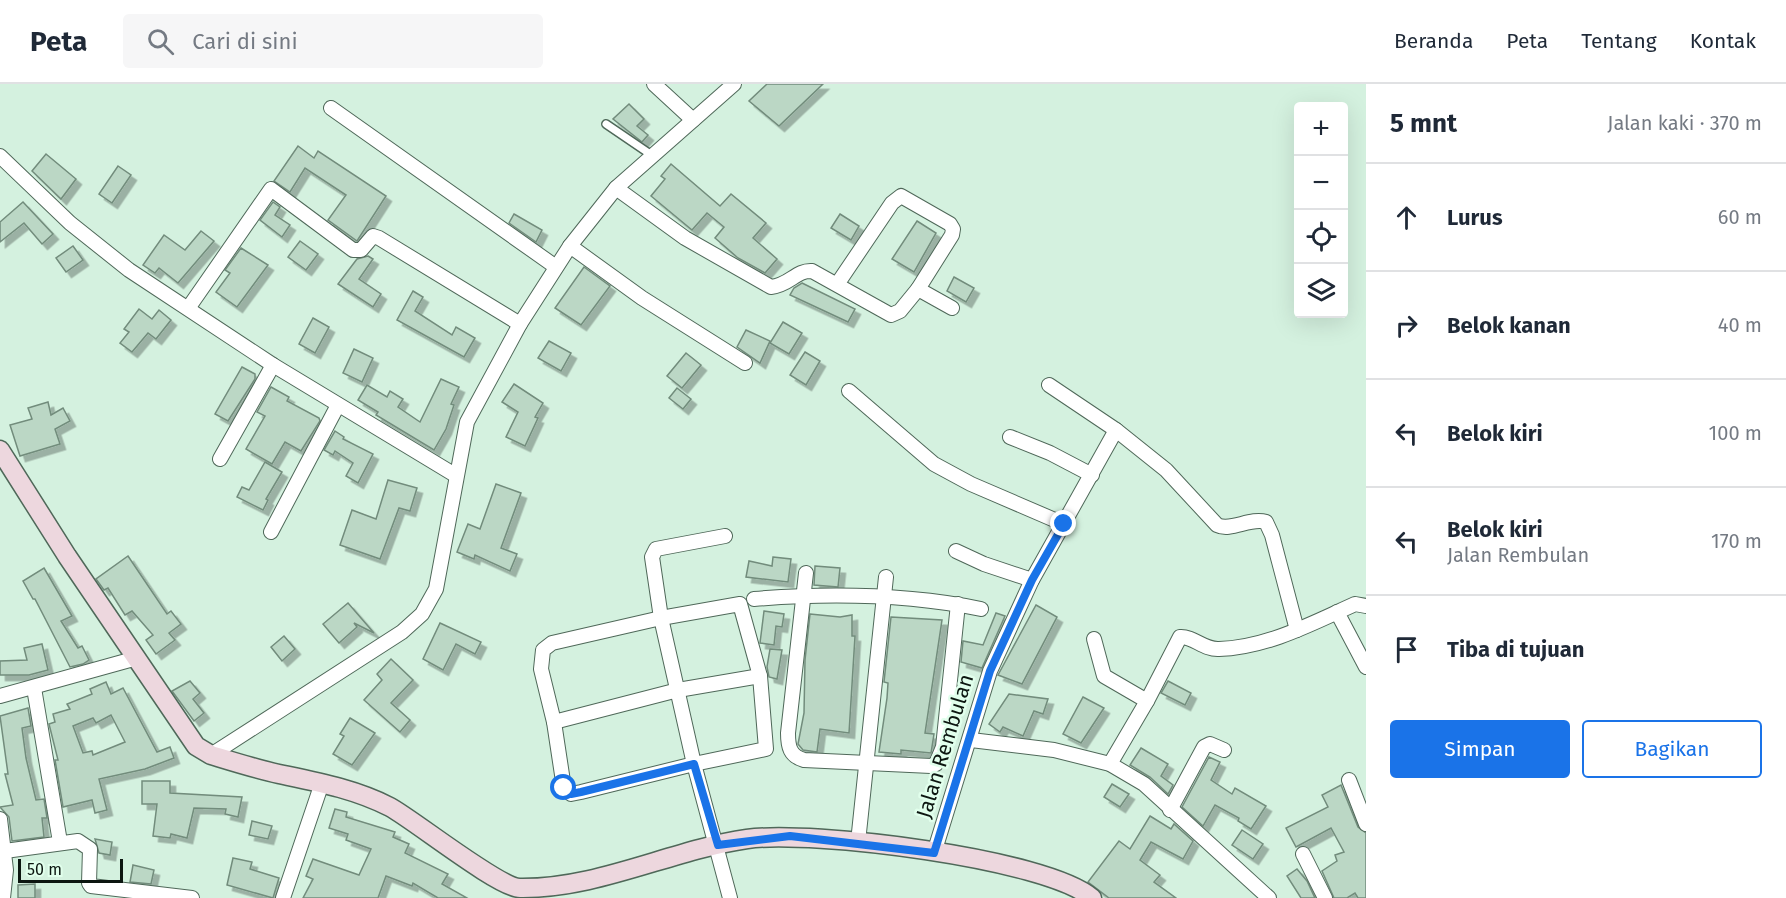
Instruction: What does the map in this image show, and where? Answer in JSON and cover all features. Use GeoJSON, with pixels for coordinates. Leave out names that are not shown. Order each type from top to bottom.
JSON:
{"type":"FeatureCollection","features":[{"type":"Feature","properties":{"kind":"street"},"geometry":{"type":"LineString","coordinates":[[654,84],[693,120]]}},
{"type":"Feature","properties":{"kind":"street"},"geometry":{"type":"LineString","coordinates":[[211,755],[402,632],[423,614],[436,589],[455,475],[467,422],[520,324],[570,246],[616,188],[734,84]]}},
{"type":"Feature","properties":{"kind":"street"},"geometry":{"type":"LineString","coordinates":[[331,108],[556,267]]}},
{"type":"Feature","properties":{"kind":"street"},"geometry":{"type":"LineString","coordinates":[[0,156],[70,223],[129,270],[273,365],[455,475]]}},
{"type":"Feature","properties":{"kind":"street"},"geometry":{"type":"LineString","coordinates":[[616,188],[685,238],[765,284],[771,286],[786,284],[806,270],[838,284],[891,315],[900,311],[918,289],[952,235],[953,229],[950,224],[901,196],[892,203],[838,284]]}},
{"type":"Feature","properties":{"kind":"street"},"geometry":{"type":"LineString","coordinates":[[189,308],[271,189],[353,250],[361,250],[373,236],[379,238],[520,324]]}},
{"type":"Feature","properties":{"kind":"street"},"geometry":{"type":"LineString","coordinates":[[570,246],[642,298],[745,363]]}},
{"type":"Feature","properties":{"kind":"street"},"geometry":{"type":"LineString","coordinates":[[918,289],[952,308]]}},
{"type":"Feature","properties":{"kind":"street"},"geometry":{"type":"LineString","coordinates":[[220,459],[273,365]]}},
{"type":"Feature","properties":{"kind":"street"},"geometry":{"type":"LineString","coordinates":[[1049,385],[1116,430],[1166,470],[1217,525],[1228,527],[1255,520],[1268,524],[1297,630]]}},
{"type":"Feature","properties":{"kind":"street"},"geometry":{"type":"LineString","coordinates":[[849,391],[934,464],[971,484],[1064,524]]}},
{"type":"Feature","properties":{"kind":"street"},"geometry":{"type":"LineString","coordinates":[[271,532],[338,405]]}},
{"type":"Feature","properties":{"kind":"street","name":"Jalan Rembulan"},"geometry":{"type":"LineString","coordinates":[[934,853],[971,740],[990,671],[1032,580],[1116,430]]}},
{"type":"Feature","properties":{"kind":"street"},"geometry":{"type":"LineString","coordinates":[[1010,437],[1050,453],[1092,475]]}},
{"type":"Feature","properties":{"kind":"street"},"geometry":{"type":"LineString","coordinates":[[0,450],[67,556],[196,746],[211,755],[346,789],[391,808],[514,893],[603,877],[718,845],[790,836],[858,842],[1021,868],[1058,878],[1092,898]]}},
{"type":"Feature","properties":{"kind":"street"},"geometry":{"type":"LineString","coordinates":[[725,536],[656,549],[653,552],[661,618],[694,764],[718,845],[730,898]]}},
{"type":"Feature","properties":{"kind":"street"},"geometry":{"type":"LineString","coordinates":[[956,551],[984,564],[1032,580]]}},
{"type":"Feature","properties":{"kind":"street"},"geometry":{"type":"LineString","coordinates":[[806,573],[788,744],[796,758],[804,760],[867,761],[931,766],[940,758],[958,604]]}},
{"type":"Feature","properties":{"kind":"street"},"geometry":{"type":"LineString","coordinates":[[858,842],[886,578]]}},
{"type":"Feature","properties":{"kind":"street"},"geometry":{"type":"LineString","coordinates":[[754,599],[802,595],[884,597],[958,604],[981,609]]}},
{"type":"Feature","properties":{"kind":"street"},"geometry":{"type":"LineString","coordinates":[[1110,764],[1147,701],[1180,637],[1188,637],[1202,646],[1216,650],[1256,644],[1297,630],[1355,604],[1366,606]]}},
{"type":"Feature","properties":{"kind":"street"},"geometry":{"type":"LineString","coordinates":[[741,605],[760,676],[766,749],[571,794],[564,788],[561,781],[554,722],[540,659],[543,650],[552,644],[661,618],[741,605]]}},
{"type":"Feature","properties":{"kind":"street"},"geometry":{"type":"LineString","coordinates":[[1337,612],[1366,668]]}},
{"type":"Feature","properties":{"kind":"street"},"geometry":{"type":"LineString","coordinates":[[1094,639],[1104,676],[1147,701]]}},
{"type":"Feature","properties":{"kind":"street"},"geometry":{"type":"LineString","coordinates":[[0,696],[137,658]]}},
{"type":"Feature","properties":{"kind":"street"},"geometry":{"type":"LineString","coordinates":[[554,722],[678,690],[760,676]]}},
{"type":"Feature","properties":{"kind":"street"},"geometry":{"type":"LineString","coordinates":[[34,688],[60,842]]}},
{"type":"Feature","properties":{"kind":"street"},"geometry":{"type":"LineString","coordinates":[[971,740],[1054,750],[1110,764],[1144,784],[1269,898]]}},
{"type":"Feature","properties":{"kind":"street"},"geometry":{"type":"LineString","coordinates":[[1170,810],[1206,744],[1224,750]]}},
{"type":"Feature","properties":{"kind":"street"},"geometry":{"type":"LineString","coordinates":[[1349,780],[1366,824]]}},
{"type":"Feature","properties":{"kind":"street"},"geometry":{"type":"LineString","coordinates":[[283,898],[322,783]]}},
{"type":"Feature","properties":{"kind":"street"},"geometry":{"type":"LineString","coordinates":[[0,819],[6,876],[3,898]]}},
{"type":"Feature","properties":{"kind":"street"},"geometry":{"type":"LineString","coordinates":[[5,850],[78,841],[86,844],[90,849],[89,883],[92,886],[192,898]]}},
{"type":"Feature","properties":{"kind":"street"},"geometry":{"type":"LineString","coordinates":[[1303,854],[1325,898]]}},
{"type":"Feature","properties":{"kind":"lane"},"geometry":{"type":"LineString","coordinates":[[606,124],[653,156]]}},
{"type":"Feature","properties":{"kind":"building"},"geometry":{"type":"Polygon","coordinates":[[[767,84],[823,84],[779,126],[749,101],[767,84]]]}},
{"type":"Feature","properties":{"kind":"building"},"geometry":{"type":"Polygon","coordinates":[[[629,104],[644,119],[637,126],[648,135],[642,142],[613,119],[629,104]]]}},
{"type":"Feature","properties":{"kind":"building"},"geometry":{"type":"Polygon","coordinates":[[[298,146],[314,158],[318,151],[386,196],[357,241],[328,220],[346,195],[305,168],[290,192],[274,181],[298,146]]]}},
{"type":"Feature","properties":{"kind":"building"},"geometry":{"type":"Polygon","coordinates":[[[46,154],[76,179],[61,199],[32,171],[46,154]]]}},
{"type":"Feature","properties":{"kind":"building"},"geometry":{"type":"Polygon","coordinates":[[[671,164],[720,206],[731,194],[766,223],[753,238],[777,259],[765,273],[738,258],[715,238],[724,227],[707,213],[692,230],[651,196],[665,179],[661,176],[671,164]]]}},
{"type":"Feature","properties":{"kind":"building"},"geometry":{"type":"Polygon","coordinates":[[[118,166],[131,175],[112,203],[99,194],[118,166]]]}},
{"type":"Feature","properties":{"kind":"building"},"geometry":{"type":"Polygon","coordinates":[[[23,202],[53,234],[42,244],[24,223],[0,242],[0,222],[23,202]]]}},
{"type":"Feature","properties":{"kind":"building"},"geometry":{"type":"Polygon","coordinates":[[[273,202],[280,207],[275,215],[290,225],[282,237],[260,220],[273,202]]]}},
{"type":"Feature","properties":{"kind":"building"},"geometry":{"type":"Polygon","coordinates":[[[514,214],[542,230],[536,242],[509,223],[514,214]]]}},
{"type":"Feature","properties":{"kind":"building"},"geometry":{"type":"Polygon","coordinates":[[[840,214],[859,226],[851,240],[831,228],[840,214]]]}},
{"type":"Feature","properties":{"kind":"building"},"geometry":{"type":"Polygon","coordinates":[[[917,221],[936,233],[914,272],[892,259],[917,221]]]}},
{"type":"Feature","properties":{"kind":"building"},"geometry":{"type":"Polygon","coordinates":[[[201,231],[214,241],[178,283],[159,268],[155,273],[143,265],[164,235],[185,250],[201,231]]]}},
{"type":"Feature","properties":{"kind":"building"},"geometry":{"type":"Polygon","coordinates":[[[300,241],[318,254],[306,270],[288,257],[300,241]]]}},
{"type":"Feature","properties":{"kind":"building"},"geometry":{"type":"Polygon","coordinates":[[[73,246],[83,260],[66,272],[56,258],[73,246]]]}},
{"type":"Feature","properties":{"kind":"building"},"geometry":{"type":"Polygon","coordinates":[[[241,248],[268,265],[237,307],[216,292],[230,273],[225,270],[241,248]]]}},
{"type":"Feature","properties":{"kind":"building"},"geometry":{"type":"Polygon","coordinates":[[[368,256],[373,259],[359,279],[381,294],[373,307],[338,284],[357,259],[368,256]]]}},
{"type":"Feature","properties":{"kind":"building"},"geometry":{"type":"Polygon","coordinates":[[[584,267],[610,286],[581,325],[555,308],[584,267]]]}},
{"type":"Feature","properties":{"kind":"building"},"geometry":{"type":"Polygon","coordinates":[[[954,277],[974,288],[966,302],[947,291],[954,277]]]}},
{"type":"Feature","properties":{"kind":"building"},"geometry":{"type":"Polygon","coordinates":[[[802,283],[855,309],[848,322],[790,295],[794,288],[802,283]]]}},
{"type":"Feature","properties":{"kind":"building"},"geometry":{"type":"Polygon","coordinates":[[[413,291],[423,297],[415,311],[452,335],[456,327],[475,338],[464,357],[397,320],[413,291]]]}},
{"type":"Feature","properties":{"kind":"building"},"geometry":{"type":"Polygon","coordinates":[[[139,309],[152,319],[159,310],[171,320],[156,339],[148,333],[132,352],[120,343],[129,332],[124,329],[139,309]]]}},
{"type":"Feature","properties":{"kind":"building"},"geometry":{"type":"Polygon","coordinates":[[[313,318],[329,327],[315,353],[299,344],[313,318]]]}},
{"type":"Feature","properties":{"kind":"building"},"geometry":{"type":"Polygon","coordinates":[[[783,322],[802,333],[789,354],[770,343],[783,322]]]}},
{"type":"Feature","properties":{"kind":"building"},"geometry":{"type":"Polygon","coordinates":[[[746,330],[770,341],[760,363],[737,347],[746,330]]]}},
{"type":"Feature","properties":{"kind":"building"},"geometry":{"type":"Polygon","coordinates":[[[549,341],[571,353],[561,371],[538,358],[549,341]]]}},
{"type":"Feature","properties":{"kind":"building"},"geometry":{"type":"Polygon","coordinates":[[[354,349],[373,358],[362,382],[343,373],[354,349]]]}},
{"type":"Feature","properties":{"kind":"building"},"geometry":{"type":"Polygon","coordinates":[[[805,352],[820,361],[806,385],[790,375],[805,352]]]}},
{"type":"Feature","properties":{"kind":"building"},"geometry":{"type":"Polygon","coordinates":[[[686,353],[701,365],[682,388],[667,376],[686,353]]]}},
{"type":"Feature","properties":{"kind":"building"},"geometry":{"type":"Polygon","coordinates":[[[242,367],[255,374],[255,379],[228,421],[215,414],[242,367]]]}},
{"type":"Feature","properties":{"kind":"building"},"geometry":{"type":"Polygon","coordinates":[[[441,379],[459,387],[451,404],[454,405],[446,429],[434,450],[376,415],[378,412],[358,400],[367,385],[387,397],[390,391],[403,399],[398,407],[420,422],[441,379]]]}},
{"type":"Feature","properties":{"kind":"building"},"geometry":{"type":"Polygon","coordinates":[[[514,384],[543,403],[535,417],[538,418],[525,446],[506,437],[518,412],[502,402],[514,384]]]}},
{"type":"Feature","properties":{"kind":"building"},"geometry":{"type":"Polygon","coordinates":[[[271,387],[289,397],[287,401],[319,418],[320,421],[301,451],[285,442],[272,464],[246,449],[265,416],[257,412],[271,387]]]}},
{"type":"Feature","properties":{"kind":"building"},"geometry":{"type":"Polygon","coordinates":[[[677,388],[691,399],[683,409],[669,398],[677,388]]]}},
{"type":"Feature","properties":{"kind":"building"},"geometry":{"type":"Polygon","coordinates":[[[48,402],[51,415],[63,408],[70,421],[55,429],[60,444],[20,456],[10,425],[32,419],[28,408],[48,402]]]}},
{"type":"Feature","properties":{"kind":"building"},"geometry":{"type":"Polygon","coordinates":[[[335,431],[344,437],[343,439],[373,454],[358,483],[346,476],[353,463],[335,451],[333,455],[324,450],[335,431]]]}},
{"type":"Feature","properties":{"kind":"building"},"geometry":{"type":"Polygon","coordinates":[[[265,462],[282,472],[266,499],[268,500],[263,510],[237,497],[242,487],[249,490],[265,462]]]}},
{"type":"Feature","properties":{"kind":"building"},"geometry":{"type":"Polygon","coordinates":[[[388,480],[417,488],[410,511],[399,508],[380,559],[340,545],[352,510],[376,519],[388,480]]]}},
{"type":"Feature","properties":{"kind":"building"},"geometry":{"type":"Polygon","coordinates":[[[496,484],[521,493],[501,548],[517,554],[510,571],[475,555],[474,559],[457,552],[468,524],[480,529],[496,484]]]}},
{"type":"Feature","properties":{"kind":"building"},"geometry":{"type":"Polygon","coordinates":[[[128,556],[167,614],[171,611],[181,624],[169,633],[175,640],[156,654],[146,640],[153,635],[132,611],[125,615],[108,588],[104,590],[96,579],[128,556]]]}},
{"type":"Feature","properties":{"kind":"building"},"geometry":{"type":"Polygon","coordinates":[[[773,557],[791,559],[788,582],[746,577],[749,561],[772,566],[773,557]]]}},
{"type":"Feature","properties":{"kind":"building"},"geometry":{"type":"Polygon","coordinates":[[[815,566],[840,568],[838,587],[814,585],[815,566]]]}},
{"type":"Feature","properties":{"kind":"building"},"geometry":{"type":"Polygon","coordinates":[[[44,568],[72,616],[61,621],[78,648],[82,646],[89,660],[83,664],[70,667],[35,599],[23,581],[44,568]]]}},
{"type":"Feature","properties":{"kind":"building"},"geometry":{"type":"Polygon","coordinates":[[[348,603],[374,633],[354,623],[357,627],[339,643],[323,624],[348,603]]]}},
{"type":"Feature","properties":{"kind":"building"},"geometry":{"type":"Polygon","coordinates":[[[1036,605],[1057,617],[1022,684],[998,675],[1036,605]]]}},
{"type":"Feature","properties":{"kind":"building"},"geometry":{"type":"Polygon","coordinates":[[[764,611],[784,614],[782,627],[776,626],[774,645],[760,643],[764,611]]]}},
{"type":"Feature","properties":{"kind":"building"},"geometry":{"type":"Polygon","coordinates":[[[996,613],[1005,616],[982,668],[961,662],[963,641],[983,645],[996,613]]]}},
{"type":"Feature","properties":{"kind":"building"},"geometry":{"type":"Polygon","coordinates":[[[810,614],[840,617],[852,615],[852,636],[855,636],[849,733],[820,729],[817,752],[803,750],[798,744],[804,713],[805,660],[810,614]]]}},
{"type":"Feature","properties":{"kind":"building"},"geometry":{"type":"Polygon","coordinates":[[[891,617],[942,620],[925,733],[934,734],[931,753],[901,750],[901,754],[879,752],[887,698],[888,683],[884,682],[891,617]]]}},
{"type":"Feature","properties":{"kind":"building"},"geometry":{"type":"Polygon","coordinates":[[[440,623],[481,642],[475,654],[456,644],[443,670],[423,659],[440,623]]]}},
{"type":"Feature","properties":{"kind":"building"},"geometry":{"type":"Polygon","coordinates":[[[284,636],[295,649],[282,661],[271,647],[284,636]]]}},
{"type":"Feature","properties":{"kind":"building"},"geometry":{"type":"Polygon","coordinates":[[[42,644],[48,670],[29,675],[0,675],[0,661],[27,660],[24,648],[42,644]]]}},
{"type":"Feature","properties":{"kind":"building"},"geometry":{"type":"Polygon","coordinates":[[[770,649],[782,650],[777,679],[769,677],[767,667],[770,649]]]}},
{"type":"Feature","properties":{"kind":"building"},"geometry":{"type":"Polygon","coordinates":[[[391,659],[413,680],[391,703],[410,720],[400,732],[364,700],[382,680],[377,674],[391,659]]]}},
{"type":"Feature","properties":{"kind":"building"},"geometry":{"type":"Polygon","coordinates":[[[190,681],[200,693],[193,699],[204,713],[194,721],[172,691],[190,681]]]}},
{"type":"Feature","properties":{"kind":"building"},"geometry":{"type":"Polygon","coordinates":[[[1168,681],[1191,693],[1185,705],[1161,693],[1168,681]]]}},
{"type":"Feature","properties":{"kind":"building"},"geometry":{"type":"Polygon","coordinates":[[[106,682],[111,694],[123,688],[157,752],[170,747],[174,758],[145,769],[99,779],[107,810],[95,813],[92,800],[63,807],[55,760],[58,760],[49,724],[55,722],[53,714],[70,709],[67,704],[92,694],[90,689],[106,682]],[[111,715],[96,723],[93,718],[73,726],[83,753],[92,751],[93,755],[125,742],[111,715]]]}},
{"type":"Feature","properties":{"kind":"building"},"geometry":{"type":"Polygon","coordinates":[[[1009,694],[1048,699],[1043,714],[1034,711],[1023,736],[1003,727],[1000,732],[989,724],[1009,694]]]}},
{"type":"Feature","properties":{"kind":"building"},"geometry":{"type":"Polygon","coordinates":[[[1083,697],[1104,708],[1081,743],[1063,734],[1083,697]]]}},
{"type":"Feature","properties":{"kind":"building"},"geometry":{"type":"Polygon","coordinates":[[[28,708],[31,726],[22,728],[26,758],[36,800],[44,799],[47,818],[42,818],[44,837],[12,841],[9,817],[0,807],[13,805],[5,774],[8,774],[0,716],[28,708]]]}},
{"type":"Feature","properties":{"kind":"building"},"geometry":{"type":"Polygon","coordinates":[[[350,718],[375,733],[352,765],[333,754],[344,736],[340,734],[350,718]]]}},
{"type":"Feature","properties":{"kind":"building"},"geometry":{"type":"Polygon","coordinates":[[[1141,748],[1168,764],[1161,776],[1173,785],[1168,794],[1150,777],[1130,765],[1141,748]]]}},
{"type":"Feature","properties":{"kind":"building"},"geometry":{"type":"Polygon","coordinates":[[[1209,757],[1220,762],[1211,780],[1232,794],[1235,788],[1266,806],[1251,829],[1238,821],[1239,818],[1215,805],[1203,826],[1182,807],[1209,757]]]}},
{"type":"Feature","properties":{"kind":"building"},"geometry":{"type":"Polygon","coordinates":[[[142,781],[170,781],[170,793],[242,797],[238,817],[225,814],[226,809],[194,808],[187,838],[171,834],[170,838],[153,836],[157,804],[142,804],[142,781]]]}},
{"type":"Feature","properties":{"kind":"building"},"geometry":{"type":"Polygon","coordinates":[[[1112,784],[1129,794],[1120,807],[1104,797],[1112,784]]]}},
{"type":"Feature","properties":{"kind":"building"},"geometry":{"type":"Polygon","coordinates":[[[1341,785],[1358,827],[1366,833],[1366,898],[1358,898],[1355,893],[1347,898],[1334,898],[1322,871],[1337,861],[1335,855],[1344,852],[1331,828],[1296,847],[1286,828],[1328,807],[1322,795],[1341,785]]]}},
{"type":"Feature","properties":{"kind":"building"},"geometry":{"type":"Polygon","coordinates":[[[335,809],[347,812],[346,817],[395,832],[393,837],[409,844],[405,853],[448,874],[442,884],[467,898],[438,898],[413,883],[412,886],[386,876],[378,898],[303,898],[313,879],[306,876],[313,859],[359,875],[371,849],[346,840],[348,834],[329,828],[335,809]]]}},
{"type":"Feature","properties":{"kind":"building"},"geometry":{"type":"Polygon","coordinates":[[[1150,816],[1171,829],[1174,824],[1193,841],[1183,859],[1151,842],[1140,860],[1160,875],[1154,882],[1176,898],[1109,898],[1088,882],[1119,841],[1130,849],[1150,816]]]}},
{"type":"Feature","properties":{"kind":"building"},"geometry":{"type":"Polygon","coordinates":[[[252,821],[272,826],[268,839],[249,835],[252,821]]]}},
{"type":"Feature","properties":{"kind":"building"},"geometry":{"type":"Polygon","coordinates":[[[1242,830],[1263,844],[1253,859],[1232,845],[1242,830]]]}},
{"type":"Feature","properties":{"kind":"building"},"geometry":{"type":"Polygon","coordinates":[[[95,839],[112,842],[110,855],[99,853],[95,839]]]}},
{"type":"Feature","properties":{"kind":"building"},"geometry":{"type":"Polygon","coordinates":[[[233,858],[252,862],[250,869],[279,878],[273,898],[227,885],[233,858]]]}},
{"type":"Feature","properties":{"kind":"building"},"geometry":{"type":"Polygon","coordinates":[[[133,865],[154,870],[151,884],[130,882],[133,865]]]}},
{"type":"Feature","properties":{"kind":"building"},"geometry":{"type":"Polygon","coordinates":[[[1297,869],[1307,881],[1315,898],[1301,898],[1287,876],[1297,869]]]}},
{"type":"Feature","properties":{"kind":"building"},"geometry":{"type":"Polygon","coordinates":[[[35,884],[35,898],[18,898],[18,885],[35,884]]]}},
{"type":"Feature","properties":{"kind":"route"},"geometry":{"type":"LineString","coordinates":[[564,788],[571,794],[694,764],[718,845],[748,839],[790,836],[858,842],[934,853],[971,740],[990,671],[1032,580],[1064,524]]}}]}
